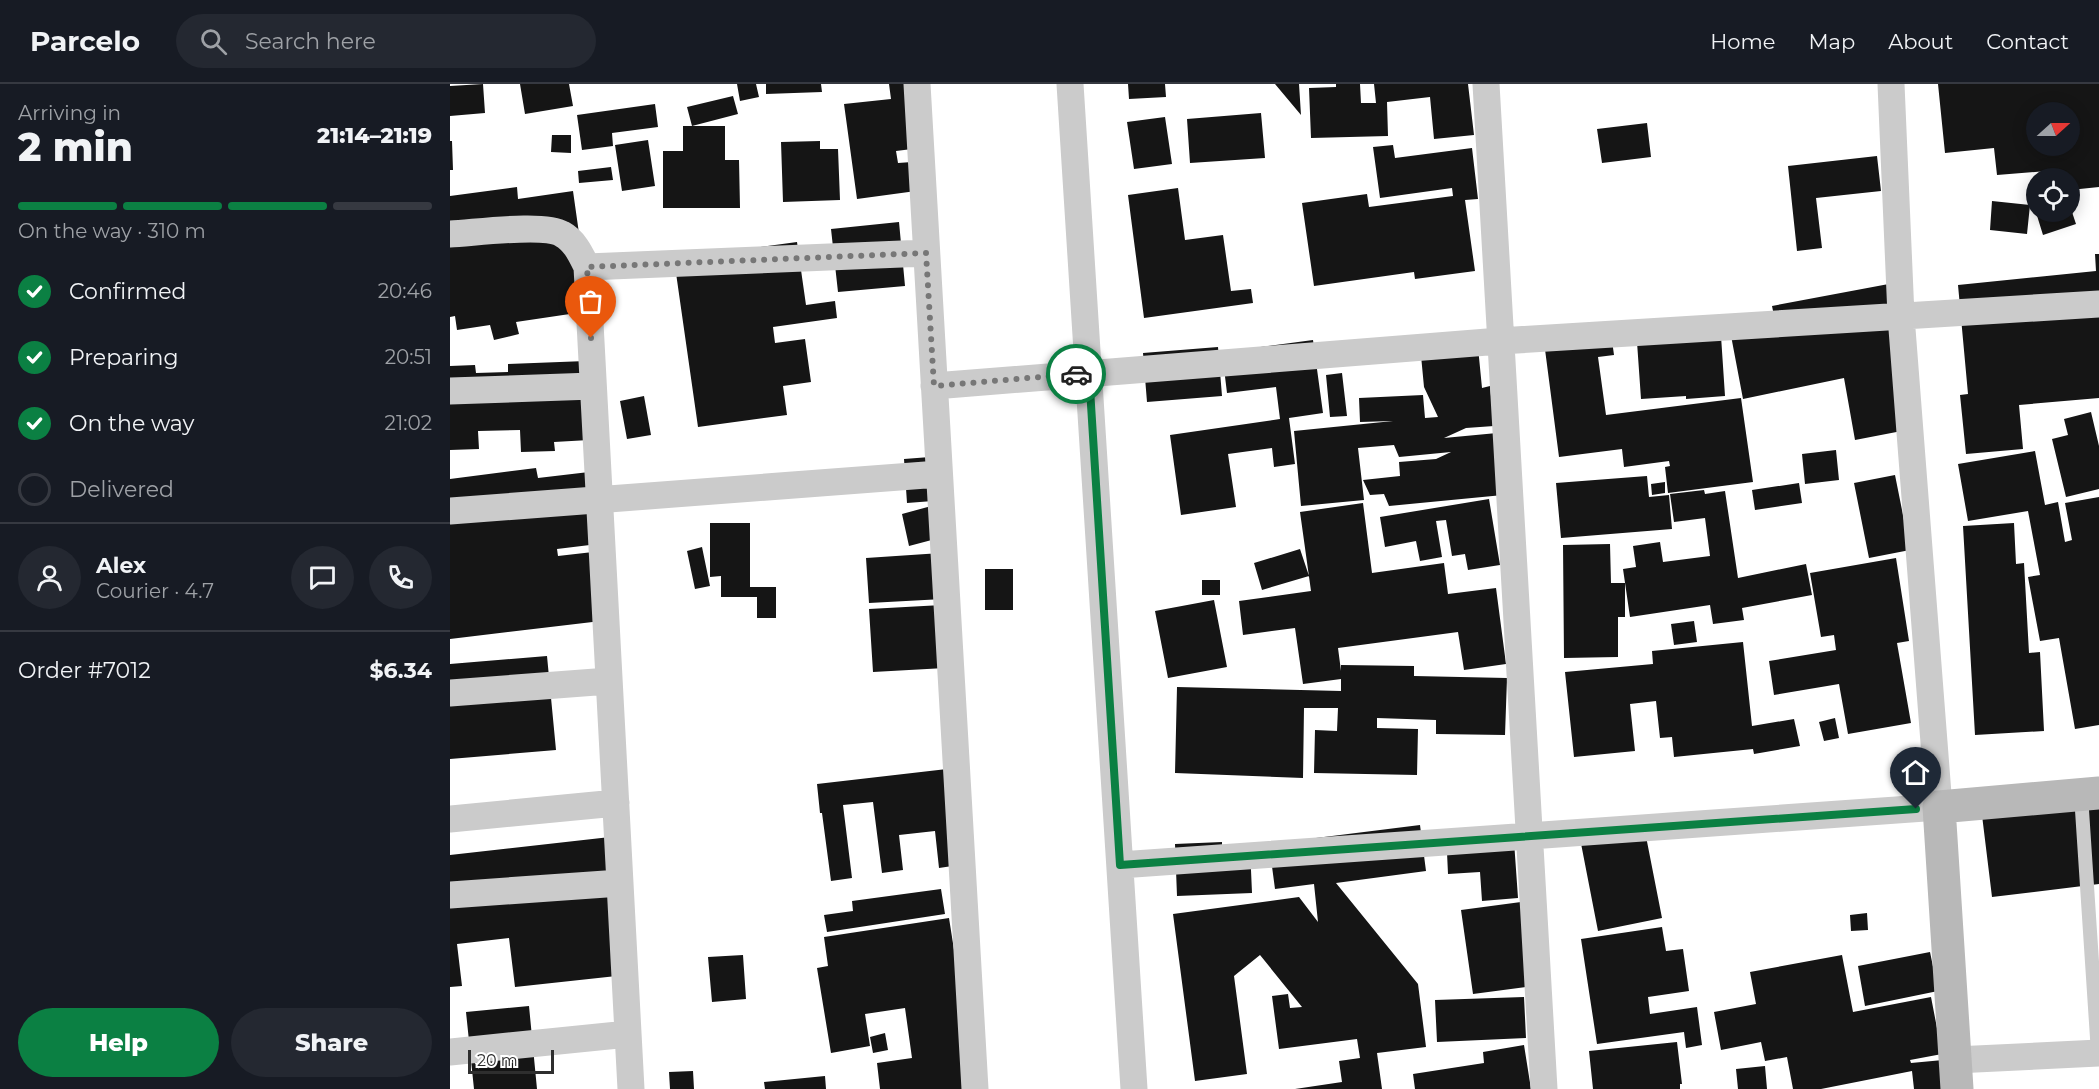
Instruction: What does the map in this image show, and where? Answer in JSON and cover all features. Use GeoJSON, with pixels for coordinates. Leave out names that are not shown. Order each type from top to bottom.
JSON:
{"type":"FeatureCollection","features":[{"type":"Feature","properties":{"kind":"main road"},"geometry":{"type":"LineString","coordinates":[[1956,1074],[1939,807],[2090,794]]}},
{"type":"Feature","properties":{"kind":"street"},"geometry":{"type":"LineString","coordinates":[[917,84],[975,1089]]}},
{"type":"Feature","properties":{"kind":"street"},"geometry":{"type":"LineString","coordinates":[[1070,84],[1134,1089]]}},
{"type":"Feature","properties":{"kind":"street"},"geometry":{"type":"LineString","coordinates":[[1486,84],[1544,1089]]}},
{"type":"Feature","properties":{"kind":"street"},"geometry":{"type":"LineString","coordinates":[[1120,865],[1939,807],[1901,316],[1891,84]]}},
{"type":"Feature","properties":{"kind":"street"},"geometry":{"type":"LineString","coordinates":[[450,234],[537,229],[560,232],[578,248],[587,267],[631,1089]]}},
{"type":"Feature","properties":{"kind":"street"},"geometry":{"type":"LineString","coordinates":[[587,267],[926,253]]}},
{"type":"Feature","properties":{"kind":"street"},"geometry":{"type":"LineString","coordinates":[[934,386],[1500,341],[2099,304]]}},
{"type":"Feature","properties":{"kind":"street"},"geometry":{"type":"LineString","coordinates":[[450,391],[593,386]]}},
{"type":"Feature","properties":{"kind":"street"},"geometry":{"type":"LineString","coordinates":[[450,511],[939,474]]}},
{"type":"Feature","properties":{"kind":"street"},"geometry":{"type":"LineString","coordinates":[[450,693],[609,681]]}},
{"type":"Feature","properties":{"kind":"street"},"geometry":{"type":"LineString","coordinates":[[450,819],[616,803]]}},
{"type":"Feature","properties":{"kind":"street"},"geometry":{"type":"LineString","coordinates":[[450,895],[620,883]]}},
{"type":"Feature","properties":{"kind":"street"},"geometry":{"type":"LineString","coordinates":[[450,1053],[628,1034]]}},
{"type":"Feature","properties":{"kind":"street"},"geometry":{"type":"LineString","coordinates":[[1956,1074],[2099,1053]]}},
{"type":"Feature","properties":{"kind":"lane"},"geometry":{"type":"LineString","coordinates":[[2090,794],[2099,1053]]}},
{"type":"Feature","properties":{"kind":"building"},"geometry":{"type":"Polygon","coordinates":[[[483,84],[485,113],[450,116],[450,86],[483,84]]]}},
{"type":"Feature","properties":{"kind":"building"},"geometry":{"type":"Polygon","coordinates":[[[520,84],[569,84],[573,106],[525,114],[520,84]]]}},
{"type":"Feature","properties":{"kind":"building"},"geometry":{"type":"Polygon","coordinates":[[[737,84],[756,84],[759,97],[740,101],[737,84]]]}},
{"type":"Feature","properties":{"kind":"building"},"geometry":{"type":"Polygon","coordinates":[[[766,84],[821,84],[822,92],[766,94],[766,84]]]}},
{"type":"Feature","properties":{"kind":"building"},"geometry":{"type":"Polygon","coordinates":[[[889,84],[911,84],[920,148],[896,151],[898,163],[912,162],[916,191],[857,199],[844,104],[891,99],[889,84]]]}},
{"type":"Feature","properties":{"kind":"building"},"geometry":{"type":"Polygon","coordinates":[[[1128,84],[1165,84],[1166,97],[1129,99],[1128,84]]]}},
{"type":"Feature","properties":{"kind":"building"},"geometry":{"type":"Polygon","coordinates":[[[1275,84],[1299,84],[1301,115],[1275,84]]]}},
{"type":"Feature","properties":{"kind":"building"},"geometry":{"type":"Polygon","coordinates":[[[1336,84],[1360,84],[1361,103],[1376,103],[1374,84],[1468,84],[1474,135],[1434,139],[1430,97],[1387,102],[1388,136],[1311,138],[1309,88],[1336,87],[1336,84]]]}},
{"type":"Feature","properties":{"kind":"building"},"geometry":{"type":"Polygon","coordinates":[[[1938,84],[2099,84],[2099,187],[2080,189],[2080,168],[2026,168],[2026,173],[1997,175],[1994,148],[1945,153],[1938,84]]]}},
{"type":"Feature","properties":{"kind":"building"},"geometry":{"type":"Polygon","coordinates":[[[733,96],[738,114],[692,126],[687,107],[733,96]]]}},
{"type":"Feature","properties":{"kind":"building"},"geometry":{"type":"Polygon","coordinates":[[[655,104],[658,127],[612,133],[613,146],[582,150],[577,115],[655,104]]]}},
{"type":"Feature","properties":{"kind":"building"},"geometry":{"type":"Polygon","coordinates":[[[1261,113],[1265,158],[1190,163],[1187,119],[1261,113]]]}},
{"type":"Feature","properties":{"kind":"building"},"geometry":{"type":"Polygon","coordinates":[[[1165,117],[1172,164],[1134,169],[1127,122],[1165,117]]]}},
{"type":"Feature","properties":{"kind":"building"},"geometry":{"type":"Polygon","coordinates":[[[1647,123],[1651,157],[1602,163],[1597,129],[1647,123]]]}},
{"type":"Feature","properties":{"kind":"building"},"geometry":{"type":"Polygon","coordinates":[[[683,126],[725,126],[725,160],[739,160],[740,208],[663,208],[663,151],[683,151],[683,126]]]}},
{"type":"Feature","properties":{"kind":"building"},"geometry":{"type":"Polygon","coordinates":[[[552,135],[571,135],[571,153],[551,152],[552,135]]]}},
{"type":"Feature","properties":{"kind":"building"},"geometry":{"type":"Polygon","coordinates":[[[648,140],[655,186],[622,191],[615,145],[648,140]]]}},
{"type":"Feature","properties":{"kind":"building"},"geometry":{"type":"Polygon","coordinates":[[[450,141],[452,141],[453,170],[450,170],[450,141]]]}},
{"type":"Feature","properties":{"kind":"building"},"geometry":{"type":"Polygon","coordinates":[[[820,141],[820,149],[838,149],[840,200],[783,202],[781,142],[820,141]]]}},
{"type":"Feature","properties":{"kind":"building"},"geometry":{"type":"Polygon","coordinates":[[[1393,145],[1395,158],[1472,148],[1478,199],[1465,200],[1475,271],[1415,279],[1414,272],[1314,286],[1302,203],[1367,194],[1369,207],[1453,196],[1452,188],[1380,198],[1373,147],[1393,145]]]}},
{"type":"Feature","properties":{"kind":"building"},"geometry":{"type":"Polygon","coordinates":[[[1877,156],[1881,191],[1816,198],[1822,248],[1797,251],[1788,166],[1877,156]]]}},
{"type":"Feature","properties":{"kind":"building"},"geometry":{"type":"Polygon","coordinates":[[[611,167],[613,180],[579,183],[578,171],[611,167]]]}},
{"type":"Feature","properties":{"kind":"building"},"geometry":{"type":"Polygon","coordinates":[[[517,187],[518,199],[573,191],[590,311],[516,322],[519,334],[494,340],[490,325],[457,330],[455,316],[450,317],[450,196],[517,187]]]}},
{"type":"Feature","properties":{"kind":"building"},"geometry":{"type":"Polygon","coordinates":[[[1178,188],[1185,240],[1223,235],[1231,291],[1251,289],[1253,303],[1144,318],[1128,195],[1178,188]]]}},
{"type":"Feature","properties":{"kind":"building"},"geometry":{"type":"Polygon","coordinates":[[[1992,201],[2026,205],[2027,234],[1990,230],[1992,201]]]}},
{"type":"Feature","properties":{"kind":"building"},"geometry":{"type":"Polygon","coordinates":[[[899,222],[905,286],[838,292],[831,229],[899,222]]]}},
{"type":"Feature","properties":{"kind":"building"},"geometry":{"type":"Polygon","coordinates":[[[2039,222],[2075,222],[2076,224],[2043,235],[2039,222]]]}},
{"type":"Feature","properties":{"kind":"building"},"geometry":{"type":"Polygon","coordinates":[[[797,242],[806,305],[835,301],[837,318],[773,327],[775,343],[805,339],[811,382],[783,386],[787,415],[698,427],[674,259],[797,242]]]}},
{"type":"Feature","properties":{"kind":"building"},"geometry":{"type":"Polygon","coordinates":[[[2095,254],[2099,254],[2099,398],[2019,405],[2023,449],[1966,454],[1960,395],[1968,394],[1958,285],[2096,271],[2095,254]]]}},
{"type":"Feature","properties":{"kind":"building"},"geometry":{"type":"Polygon","coordinates":[[[1894,283],[1912,429],[1855,440],[1844,378],[1743,399],[1729,325],[1778,335],[1772,306],[1894,283]]]}},
{"type":"Feature","properties":{"kind":"building"},"geometry":{"type":"Polygon","coordinates":[[[1610,326],[1614,355],[1598,357],[1606,415],[1741,398],[1753,482],[1668,493],[1665,467],[1670,466],[1669,461],[1624,467],[1622,449],[1559,457],[1543,334],[1610,326]]]}},
{"type":"Feature","properties":{"kind":"building"},"geometry":{"type":"Polygon","coordinates":[[[1721,336],[1725,396],[1641,399],[1637,342],[1721,336]]]}},
{"type":"Feature","properties":{"kind":"building"},"geometry":{"type":"Polygon","coordinates":[[[1477,337],[1482,388],[1490,386],[1494,426],[1466,428],[1444,438],[1497,433],[1503,495],[1389,506],[1384,494],[1370,495],[1363,480],[1400,476],[1399,462],[1436,459],[1451,452],[1399,457],[1394,445],[1358,448],[1364,500],[1301,506],[1294,431],[1393,421],[1360,422],[1359,398],[1423,395],[1425,418],[1438,417],[1424,387],[1420,345],[1477,337]]]}},
{"type":"Feature","properties":{"kind":"building"},"geometry":{"type":"Polygon","coordinates":[[[1313,340],[1323,413],[1289,418],[1295,464],[1274,467],[1272,448],[1228,454],[1236,507],[1181,515],[1170,435],[1280,419],[1276,387],[1227,393],[1222,352],[1313,340]]]}},
{"type":"Feature","properties":{"kind":"building"},"geometry":{"type":"Polygon","coordinates":[[[1218,347],[1222,396],[1147,402],[1143,353],[1218,347]]]}},
{"type":"Feature","properties":{"kind":"building"},"geometry":{"type":"Polygon","coordinates":[[[586,361],[589,440],[554,442],[555,451],[521,452],[520,430],[478,431],[479,449],[450,450],[450,366],[475,365],[476,373],[508,372],[508,364],[586,361]]]}},
{"type":"Feature","properties":{"kind":"building"},"geometry":{"type":"Polygon","coordinates":[[[1342,373],[1347,416],[1330,417],[1326,375],[1342,373]]]}},
{"type":"Feature","properties":{"kind":"building"},"geometry":{"type":"Polygon","coordinates":[[[644,396],[651,435],[627,439],[620,401],[644,396]]]}},
{"type":"Feature","properties":{"kind":"building"},"geometry":{"type":"Polygon","coordinates":[[[2091,412],[2099,446],[2099,489],[2066,497],[2052,439],[2068,435],[2064,419],[2091,412]]]}},
{"type":"Feature","properties":{"kind":"building"},"geometry":{"type":"Polygon","coordinates":[[[1836,450],[1839,480],[1805,484],[1802,454],[1836,450]]]}},
{"type":"Feature","properties":{"kind":"building"},"geometry":{"type":"Polygon","coordinates":[[[2035,451],[2045,505],[2058,502],[2065,542],[2072,540],[2065,503],[2099,497],[2099,725],[2075,729],[2059,638],[2040,641],[2028,577],[2040,575],[2028,511],[1968,521],[1958,464],[2035,451]]]}},
{"type":"Feature","properties":{"kind":"building"},"geometry":{"type":"Polygon","coordinates":[[[930,457],[933,501],[907,503],[904,459],[930,457]]]}},
{"type":"Feature","properties":{"kind":"building"},"geometry":{"type":"Polygon","coordinates":[[[536,468],[538,478],[589,472],[598,544],[557,549],[558,556],[593,552],[601,621],[450,639],[450,479],[536,468]]]}},
{"type":"Feature","properties":{"kind":"building"},"geometry":{"type":"Polygon","coordinates":[[[1895,475],[1910,550],[1869,558],[1854,483],[1895,475]]]}},
{"type":"Feature","properties":{"kind":"building"},"geometry":{"type":"Polygon","coordinates":[[[1647,476],[1649,497],[1669,495],[1672,529],[1561,538],[1556,483],[1647,476]]]}},
{"type":"Feature","properties":{"kind":"building"},"geometry":{"type":"Polygon","coordinates":[[[1665,482],[1665,493],[1652,495],[1651,484],[1665,482]]]}},
{"type":"Feature","properties":{"kind":"building"},"geometry":{"type":"Polygon","coordinates":[[[1799,483],[1802,503],[1755,510],[1752,490],[1799,483]]]}},
{"type":"Feature","properties":{"kind":"building"},"geometry":{"type":"Polygon","coordinates":[[[1704,490],[1705,494],[1725,491],[1738,578],[1806,564],[1812,595],[1742,608],[1744,620],[1713,624],[1710,605],[1630,617],[1623,569],[1636,567],[1633,546],[1660,542],[1663,562],[1710,556],[1705,518],[1674,522],[1670,494],[1704,490]]]}},
{"type":"Feature","properties":{"kind":"building"},"geometry":{"type":"Polygon","coordinates":[[[1489,499],[1500,565],[1468,570],[1465,554],[1452,556],[1446,520],[1436,521],[1442,557],[1420,561],[1416,541],[1385,547],[1380,517],[1489,499]]]}},
{"type":"Feature","properties":{"kind":"building"},"geometry":{"type":"Polygon","coordinates":[[[1363,503],[1372,573],[1444,563],[1448,594],[1496,588],[1506,664],[1464,670],[1458,632],[1338,648],[1341,671],[1341,665],[1414,666],[1414,676],[1507,678],[1505,735],[1436,734],[1436,720],[1377,718],[1377,728],[1418,729],[1417,775],[1314,773],[1315,730],[1337,731],[1338,708],[1304,708],[1303,778],[1175,773],[1177,687],[1341,691],[1341,679],[1303,684],[1295,628],[1243,635],[1239,601],[1311,591],[1300,512],[1363,503]]]}},
{"type":"Feature","properties":{"kind":"building"},"geometry":{"type":"Polygon","coordinates":[[[935,505],[943,537],[909,546],[902,514],[935,505]]]}},
{"type":"Feature","properties":{"kind":"building"},"geometry":{"type":"Polygon","coordinates":[[[710,523],[750,523],[750,587],[776,587],[776,618],[757,618],[757,597],[721,597],[721,576],[710,577],[710,523]]]}},
{"type":"Feature","properties":{"kind":"building"},"geometry":{"type":"Polygon","coordinates":[[[2014,523],[2016,564],[2024,563],[2029,653],[2040,652],[2044,731],[1975,735],[1963,526],[2014,523]]]}},
{"type":"Feature","properties":{"kind":"building"},"geometry":{"type":"Polygon","coordinates":[[[1610,544],[1611,583],[1625,583],[1625,617],[1618,617],[1618,657],[1564,658],[1563,545],[1610,544]]]}},
{"type":"Feature","properties":{"kind":"building"},"geometry":{"type":"Polygon","coordinates":[[[702,547],[710,586],[695,589],[687,551],[702,547]]]}},
{"type":"Feature","properties":{"kind":"building"},"geometry":{"type":"Polygon","coordinates":[[[1300,549],[1309,576],[1262,590],[1254,563],[1300,549]]]}},
{"type":"Feature","properties":{"kind":"building"},"geometry":{"type":"Polygon","coordinates":[[[941,553],[943,599],[869,603],[866,558],[941,553]]]}},
{"type":"Feature","properties":{"kind":"building"},"geometry":{"type":"Polygon","coordinates":[[[1896,558],[1909,641],[1897,643],[1911,723],[1848,734],[1839,684],[1774,695],[1769,661],[1836,650],[1834,635],[1821,637],[1810,573],[1896,558]]]}},
{"type":"Feature","properties":{"kind":"building"},"geometry":{"type":"Polygon","coordinates":[[[985,569],[1013,569],[1013,610],[985,610],[985,569]]]}},
{"type":"Feature","properties":{"kind":"building"},"geometry":{"type":"Polygon","coordinates":[[[1202,580],[1220,580],[1220,595],[1202,595],[1202,580]]]}},
{"type":"Feature","properties":{"kind":"building"},"geometry":{"type":"Polygon","coordinates":[[[1214,600],[1227,667],[1168,678],[1155,611],[1214,600]]]}},
{"type":"Feature","properties":{"kind":"building"},"geometry":{"type":"Polygon","coordinates":[[[942,605],[945,668],[873,672],[869,609],[942,605]]]}},
{"type":"Feature","properties":{"kind":"building"},"geometry":{"type":"Polygon","coordinates":[[[1694,621],[1697,642],[1674,645],[1671,624],[1694,621]]]}},
{"type":"Feature","properties":{"kind":"building"},"geometry":{"type":"Polygon","coordinates":[[[1743,642],[1752,726],[1794,719],[1800,746],[1754,754],[1753,749],[1674,757],[1672,737],[1660,738],[1656,701],[1630,704],[1635,751],[1574,757],[1565,672],[1653,664],[1652,651],[1743,642]]]}},
{"type":"Feature","properties":{"kind":"building"},"geometry":{"type":"Polygon","coordinates":[[[547,656],[556,750],[450,759],[450,664],[547,656]]]}},
{"type":"Feature","properties":{"kind":"building"},"geometry":{"type":"Polygon","coordinates":[[[1835,718],[1839,738],[1824,741],[1819,722],[1835,718]]]}},
{"type":"Feature","properties":{"kind":"building"},"geometry":{"type":"Polygon","coordinates":[[[947,769],[959,865],[939,868],[935,831],[899,835],[903,870],[882,873],[873,802],[843,805],[852,878],[831,881],[817,784],[947,769]]]}},
{"type":"Feature","properties":{"kind":"building"},"geometry":{"type":"Polygon","coordinates":[[[2099,792],[2099,884],[1992,897],[1981,807],[2099,792]]]}},
{"type":"Feature","properties":{"kind":"building"},"geometry":{"type":"Polygon","coordinates":[[[1642,816],[1662,918],[1598,931],[1578,828],[1642,816]]]}},
{"type":"Feature","properties":{"kind":"building"},"geometry":{"type":"Polygon","coordinates":[[[1420,825],[1426,871],[1336,883],[1418,984],[1426,1047],[1377,1053],[1382,1089],[1295,1089],[1342,1082],[1339,1061],[1360,1058],[1357,1039],[1279,1049],[1272,996],[1288,994],[1290,1008],[1302,1007],[1260,955],[1234,976],[1247,1074],[1195,1081],[1173,914],[1299,897],[1318,922],[1314,884],[1275,889],[1269,844],[1420,825]]]}},
{"type":"Feature","properties":{"kind":"building"},"geometry":{"type":"Polygon","coordinates":[[[1513,827],[1518,898],[1482,901],[1480,872],[1448,874],[1446,831],[1513,827]]]}},
{"type":"Feature","properties":{"kind":"building"},"geometry":{"type":"Polygon","coordinates":[[[619,836],[635,974],[515,987],[509,938],[457,944],[462,986],[450,987],[450,855],[619,836]]]}},
{"type":"Feature","properties":{"kind":"building"},"geometry":{"type":"Polygon","coordinates":[[[1222,842],[1222,848],[1250,847],[1252,893],[1177,896],[1175,844],[1222,842]]]}},
{"type":"Feature","properties":{"kind":"building"},"geometry":{"type":"Polygon","coordinates":[[[941,889],[945,914],[827,932],[824,915],[853,911],[852,901],[941,889]]]}},
{"type":"Feature","properties":{"kind":"building"},"geometry":{"type":"Polygon","coordinates":[[[1521,902],[1533,986],[1473,994],[1461,910],[1521,902]]]}},
{"type":"Feature","properties":{"kind":"building"},"geometry":{"type":"Polygon","coordinates":[[[1867,913],[1868,930],[1851,931],[1850,915],[1867,913]]]}},
{"type":"Feature","properties":{"kind":"building"},"geometry":{"type":"Polygon","coordinates":[[[949,918],[976,1089],[880,1089],[877,1063],[912,1058],[905,1008],[865,1014],[870,1046],[831,1053],[817,968],[828,966],[824,937],[949,918]]]}},
{"type":"Feature","properties":{"kind":"building"},"geometry":{"type":"Polygon","coordinates":[[[1662,927],[1666,951],[1683,949],[1689,991],[1648,997],[1650,1014],[1697,1007],[1702,1045],[1686,1048],[1684,1032],[1597,1044],[1581,939],[1662,927]]]}},
{"type":"Feature","properties":{"kind":"building"},"geometry":{"type":"Polygon","coordinates":[[[1930,952],[1938,991],[1865,1006],[1858,966],[1930,952]]]}},
{"type":"Feature","properties":{"kind":"building"},"geometry":{"type":"Polygon","coordinates":[[[743,955],[746,999],[712,1002],[708,957],[743,955]]]}},
{"type":"Feature","properties":{"kind":"building"},"geometry":{"type":"Polygon","coordinates":[[[1842,955],[1853,1012],[1931,997],[1942,1054],[1910,1060],[1911,1063],[1943,1060],[1946,1089],[1914,1089],[1912,1071],[1821,1089],[1793,1089],[1787,1057],[1765,1061],[1761,1042],[1721,1050],[1714,1012],[1756,1004],[1750,972],[1842,955]]]}},
{"type":"Feature","properties":{"kind":"building"},"geometry":{"type":"Polygon","coordinates":[[[1524,997],[1526,1038],[1437,1042],[1435,1000],[1524,997]]]}},
{"type":"Feature","properties":{"kind":"building"},"geometry":{"type":"Polygon","coordinates":[[[529,1006],[537,1089],[474,1089],[466,1012],[529,1006]]]}},
{"type":"Feature","properties":{"kind":"building"},"geometry":{"type":"Polygon","coordinates":[[[885,1033],[888,1050],[873,1053],[870,1037],[885,1033]]]}},
{"type":"Feature","properties":{"kind":"building"},"geometry":{"type":"Polygon","coordinates":[[[1677,1042],[1682,1084],[1680,1084],[1680,1089],[1593,1089],[1589,1051],[1677,1042]]]}},
{"type":"Feature","properties":{"kind":"building"},"geometry":{"type":"Polygon","coordinates":[[[1524,1045],[1531,1089],[1415,1089],[1413,1074],[1484,1063],[1483,1052],[1524,1045]]]}},
{"type":"Feature","properties":{"kind":"building"},"geometry":{"type":"Polygon","coordinates":[[[1765,1066],[1767,1089],[1738,1089],[1736,1069],[1765,1066]]]}},
{"type":"Feature","properties":{"kind":"building"},"geometry":{"type":"Polygon","coordinates":[[[693,1071],[694,1089],[670,1089],[669,1072],[693,1071]]]}},
{"type":"Feature","properties":{"kind":"building"},"geometry":{"type":"Polygon","coordinates":[[[825,1076],[826,1089],[765,1089],[764,1082],[825,1076]]]}},
{"type":"Feature","properties":{"kind":"way so far"},"geometry":{"type":"LineString","coordinates":[[591,338],[587,267],[926,253],[934,386],[1076,374]]}},
{"type":"Feature","properties":{"kind":"route"},"geometry":{"type":"LineString","coordinates":[[1076,374],[1089,373],[1120,865],[1916,809]]}}]}
